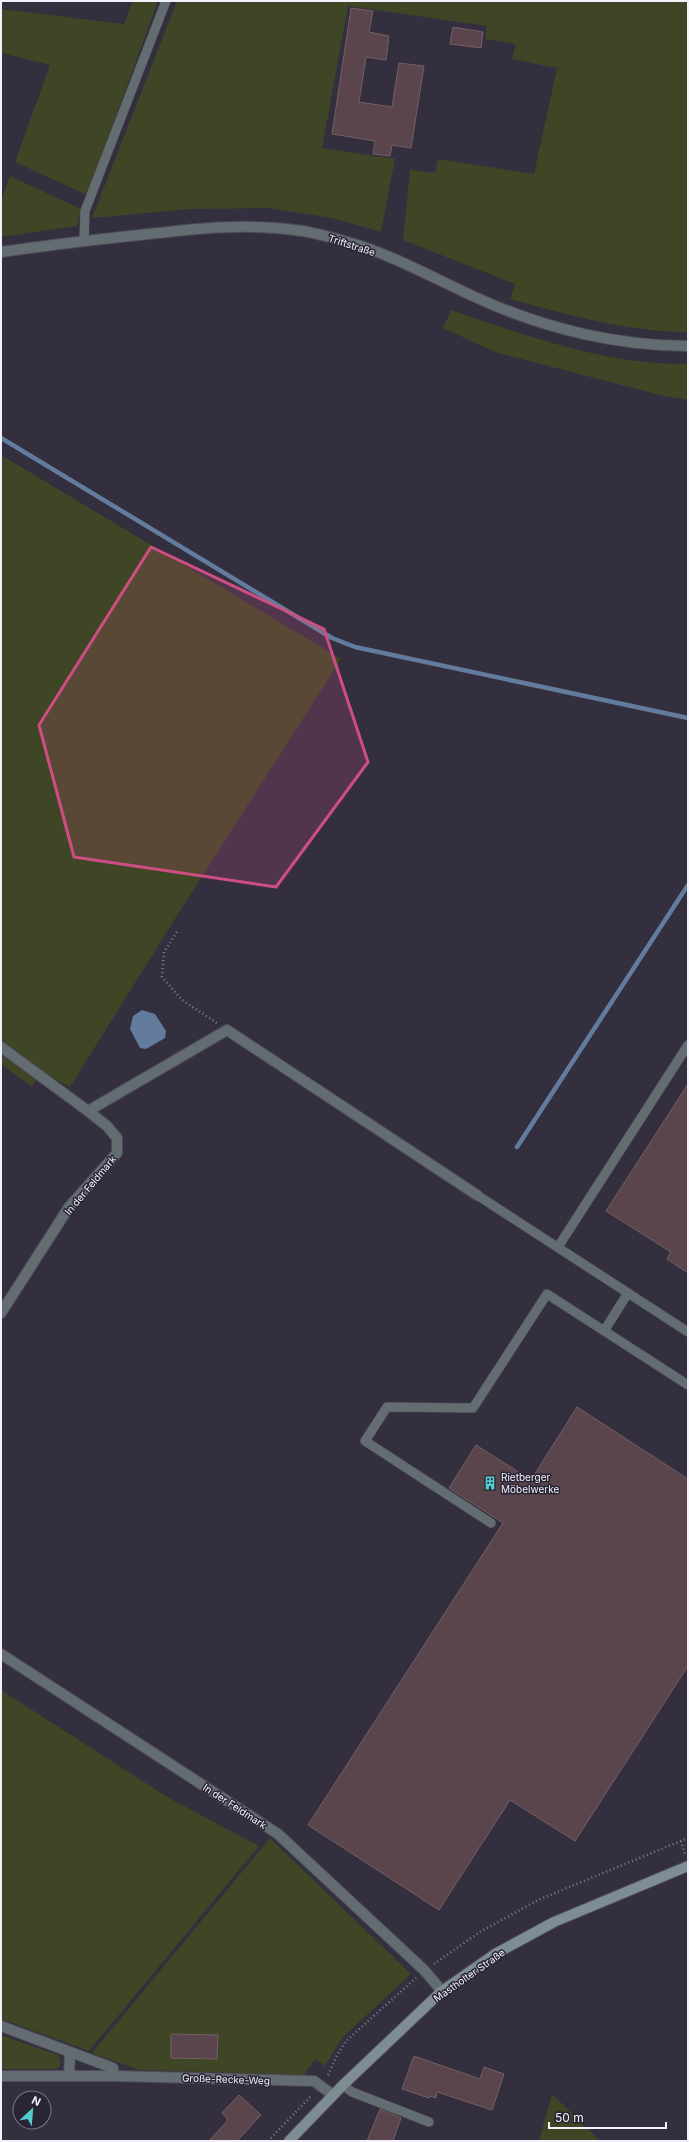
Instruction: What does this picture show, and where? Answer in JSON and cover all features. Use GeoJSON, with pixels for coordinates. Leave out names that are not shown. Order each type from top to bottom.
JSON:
{"type":"FeatureCollection","features":[{"type":"Feature","properties":{"kind":"main road","name":"Mastholter Straße"},"geometry":{"type":"LineString","coordinates":[[289,2141],[333,2095],[442,1991],[495,1954],[554,1922],[688,1866]]}},
{"type":"Feature","properties":{"kind":"street","name":"Triftstraße"},"geometry":{"type":"LineString","coordinates":[[1,252],[191,229],[255,227],[302,231],[346,242],[395,260],[486,302],[525,317],[575,331],[628,342],[688,346]]}},
{"type":"Feature","properties":{"kind":"street"},"geometry":{"type":"LineString","coordinates":[[88,1111],[227,1030],[477,1194]]}},
{"type":"Feature","properties":{"kind":"street","name":"In der Feldmark"},"geometry":{"type":"LineString","coordinates":[[1,1047],[108,1126],[117,1138],[117,1153],[69,1207],[1,1313]]}},
{"type":"Feature","properties":{"kind":"street","name":"In der Feldmark"},"geometry":{"type":"LineString","coordinates":[[1,1654],[278,1834],[424,1970],[442,1991]]}},
{"type":"Feature","properties":{"kind":"street"},"geometry":{"type":"LineString","coordinates":[[1,2026],[113,2068],[114,2076]]}},
{"type":"Feature","properties":{"kind":"street"},"geometry":{"type":"LineString","coordinates":[[69,2076],[70,2052]]}},
{"type":"Feature","properties":{"kind":"street","name":"Große-Recke-Weg"},"geometry":{"type":"LineString","coordinates":[[1,2076],[114,2076],[314,2082],[333,2095]]}},
{"type":"Feature","properties":{"kind":"lane"},"geometry":{"type":"LineString","coordinates":[[84,241],[85,211],[166,1]]}},
{"type":"Feature","properties":{"kind":"lane"},"geometry":{"type":"LineString","coordinates":[[558,1248],[688,1045]]}},
{"type":"Feature","properties":{"kind":"lane"},"geometry":{"type":"LineString","coordinates":[[477,1194],[688,1332]]}},
{"type":"Feature","properties":{"kind":"lane"},"geometry":{"type":"LineString","coordinates":[[604,1331],[628,1293]]}},
{"type":"Feature","properties":{"kind":"lane"},"geometry":{"type":"LineString","coordinates":[[491,1522],[365,1441],[387,1407],[473,1408],[547,1294],[688,1385]]}},
{"type":"Feature","properties":{"kind":"lane"},"geometry":{"type":"LineString","coordinates":[[344,2085],[352,2092],[428,2122]]}},
{"type":"Feature","properties":{"kind":"path"},"geometry":{"type":"LineString","coordinates":[[176,932],[164,952],[162,977],[182,1000],[227,1030]]}},
{"type":"Feature","properties":{"kind":"path"},"geometry":{"type":"LineString","coordinates":[[681,1841],[686,1855]]}},
{"type":"Feature","properties":{"kind":"path"},"geometry":{"type":"LineString","coordinates":[[268,2141],[320,2085]]}},
{"type":"Feature","properties":{"kind":"highlighted area"},"geometry":{"type":"Polygon","coordinates":[[[151,547],[324,629],[368,762],[276,887],[74,857],[39,725],[151,547]]]}},
{"type":"Feature","properties":{"kind":"green space"},"geometry":{"type":"Polygon","coordinates":[[[133,1],[158,1],[87,195],[15,162],[50,65],[1,53],[1,9],[124,24],[133,1]]]}},
{"type":"Feature","properties":{"kind":"green space"},"geometry":{"type":"Polygon","coordinates":[[[177,1],[688,1],[688,332],[643,329],[598,322],[510,299],[515,284],[403,240],[410,170],[435,173],[438,159],[534,174],[557,68],[512,59],[516,44],[485,39],[487,26],[348,6],[322,148],[395,159],[381,232],[332,218],[267,208],[191,209],[92,218],[177,1]]]}},
{"type":"Feature","properties":{"kind":"green space"},"geometry":{"type":"Polygon","coordinates":[[[10,176],[81,209],[77,226],[1,237],[1,200],[10,176]]]}},
{"type":"Feature","properties":{"kind":"green space"},"geometry":{"type":"Polygon","coordinates":[[[451,310],[538,339],[597,354],[627,360],[688,364],[688,400],[664,396],[495,352],[443,328],[451,310]]]}},
{"type":"Feature","properties":{"kind":"green space"},"geometry":{"type":"Polygon","coordinates":[[[1,455],[341,659],[173,922],[70,1087],[49,1076],[1,1040],[1,455]]]}},
{"type":"Feature","properties":{"kind":"green space"},"geometry":{"type":"Polygon","coordinates":[[[1,1055],[36,1080],[32,1087],[1,1064],[1,1055]]]}},
{"type":"Feature","properties":{"kind":"green space"},"geometry":{"type":"Polygon","coordinates":[[[1,1690],[169,1798],[259,1846],[89,2051],[1,2019],[1,1690]]]}},
{"type":"Feature","properties":{"kind":"green space"},"geometry":{"type":"Polygon","coordinates":[[[270,1838],[411,1974],[342,2038],[325,2066],[315,2059],[304,2075],[139,2070],[92,2053],[270,1838]]]}},
{"type":"Feature","properties":{"kind":"green space"},"geometry":{"type":"Polygon","coordinates":[[[1,2035],[58,2055],[61,2060],[60,2066],[56,2069],[1,2069],[1,2035]]]}},
{"type":"Feature","properties":{"kind":"green space"},"geometry":{"type":"Polygon","coordinates":[[[552,2094],[600,2141],[539,2141],[552,2094]]]}},
{"type":"Feature","properties":{"kind":"water"},"geometry":{"type":"Polygon","coordinates":[[[142,1010],[155,1014],[166,1031],[165,1038],[146,1049],[140,1048],[130,1029],[133,1016],[142,1010]]]}},
{"type":"Feature","properties":{"kind":"building"},"geometry":{"type":"Polygon","coordinates":[[[351,8],[373,11],[369,32],[389,36],[386,60],[366,57],[359,102],[392,107],[399,63],[424,66],[411,148],[392,145],[390,156],[373,154],[375,141],[332,134],[351,8]]]}},
{"type":"Feature","properties":{"kind":"building"},"geometry":{"type":"Polygon","coordinates":[[[453,27],[483,32],[481,48],[450,44],[453,27]]]}},
{"type":"Feature","properties":{"kind":"building"},"geometry":{"type":"Polygon","coordinates":[[[688,1084],[688,1273],[667,1259],[671,1252],[606,1211],[688,1084]]]}},
{"type":"Feature","properties":{"kind":"building"},"geometry":{"type":"Polygon","coordinates":[[[577,1407],[688,1479],[688,1666],[575,1841],[510,1800],[439,1910],[308,1825],[503,1523],[449,1488],[476,1445],[531,1480],[577,1407]]]}},
{"type":"Feature","properties":{"kind":"building"},"geometry":{"type":"Polygon","coordinates":[[[171,2034],[218,2035],[217,2059],[171,2058],[171,2034]]]}},
{"type":"Feature","properties":{"kind":"building"},"geometry":{"type":"Polygon","coordinates":[[[414,2056],[480,2079],[484,2067],[504,2074],[492,2110],[437,2092],[436,2098],[430,2096],[429,2098],[402,2089],[414,2056]]]}},
{"type":"Feature","properties":{"kind":"building"},"geometry":{"type":"Polygon","coordinates":[[[239,2095],[261,2115],[237,2141],[209,2141],[228,2120],[222,2113],[239,2095]]]}},
{"type":"Feature","properties":{"kind":"building"},"geometry":{"type":"Polygon","coordinates":[[[380,2109],[401,2118],[393,2141],[367,2141],[380,2109]]]}},
{"type":"Feature","properties":{"kind":"waterway"},"geometry":{"type":"LineString","coordinates":[[1,438],[332,638],[355,647],[688,718]]}},
{"type":"Feature","properties":{"kind":"waterway"},"geometry":{"type":"LineString","coordinates":[[517,1147],[688,885]]}},
{"type":"Feature","properties":{"kind":"place","name":"Rietberger Möbelwerke"},"geometry":{"type":"Point","coordinates":[490,1483]}}]}
